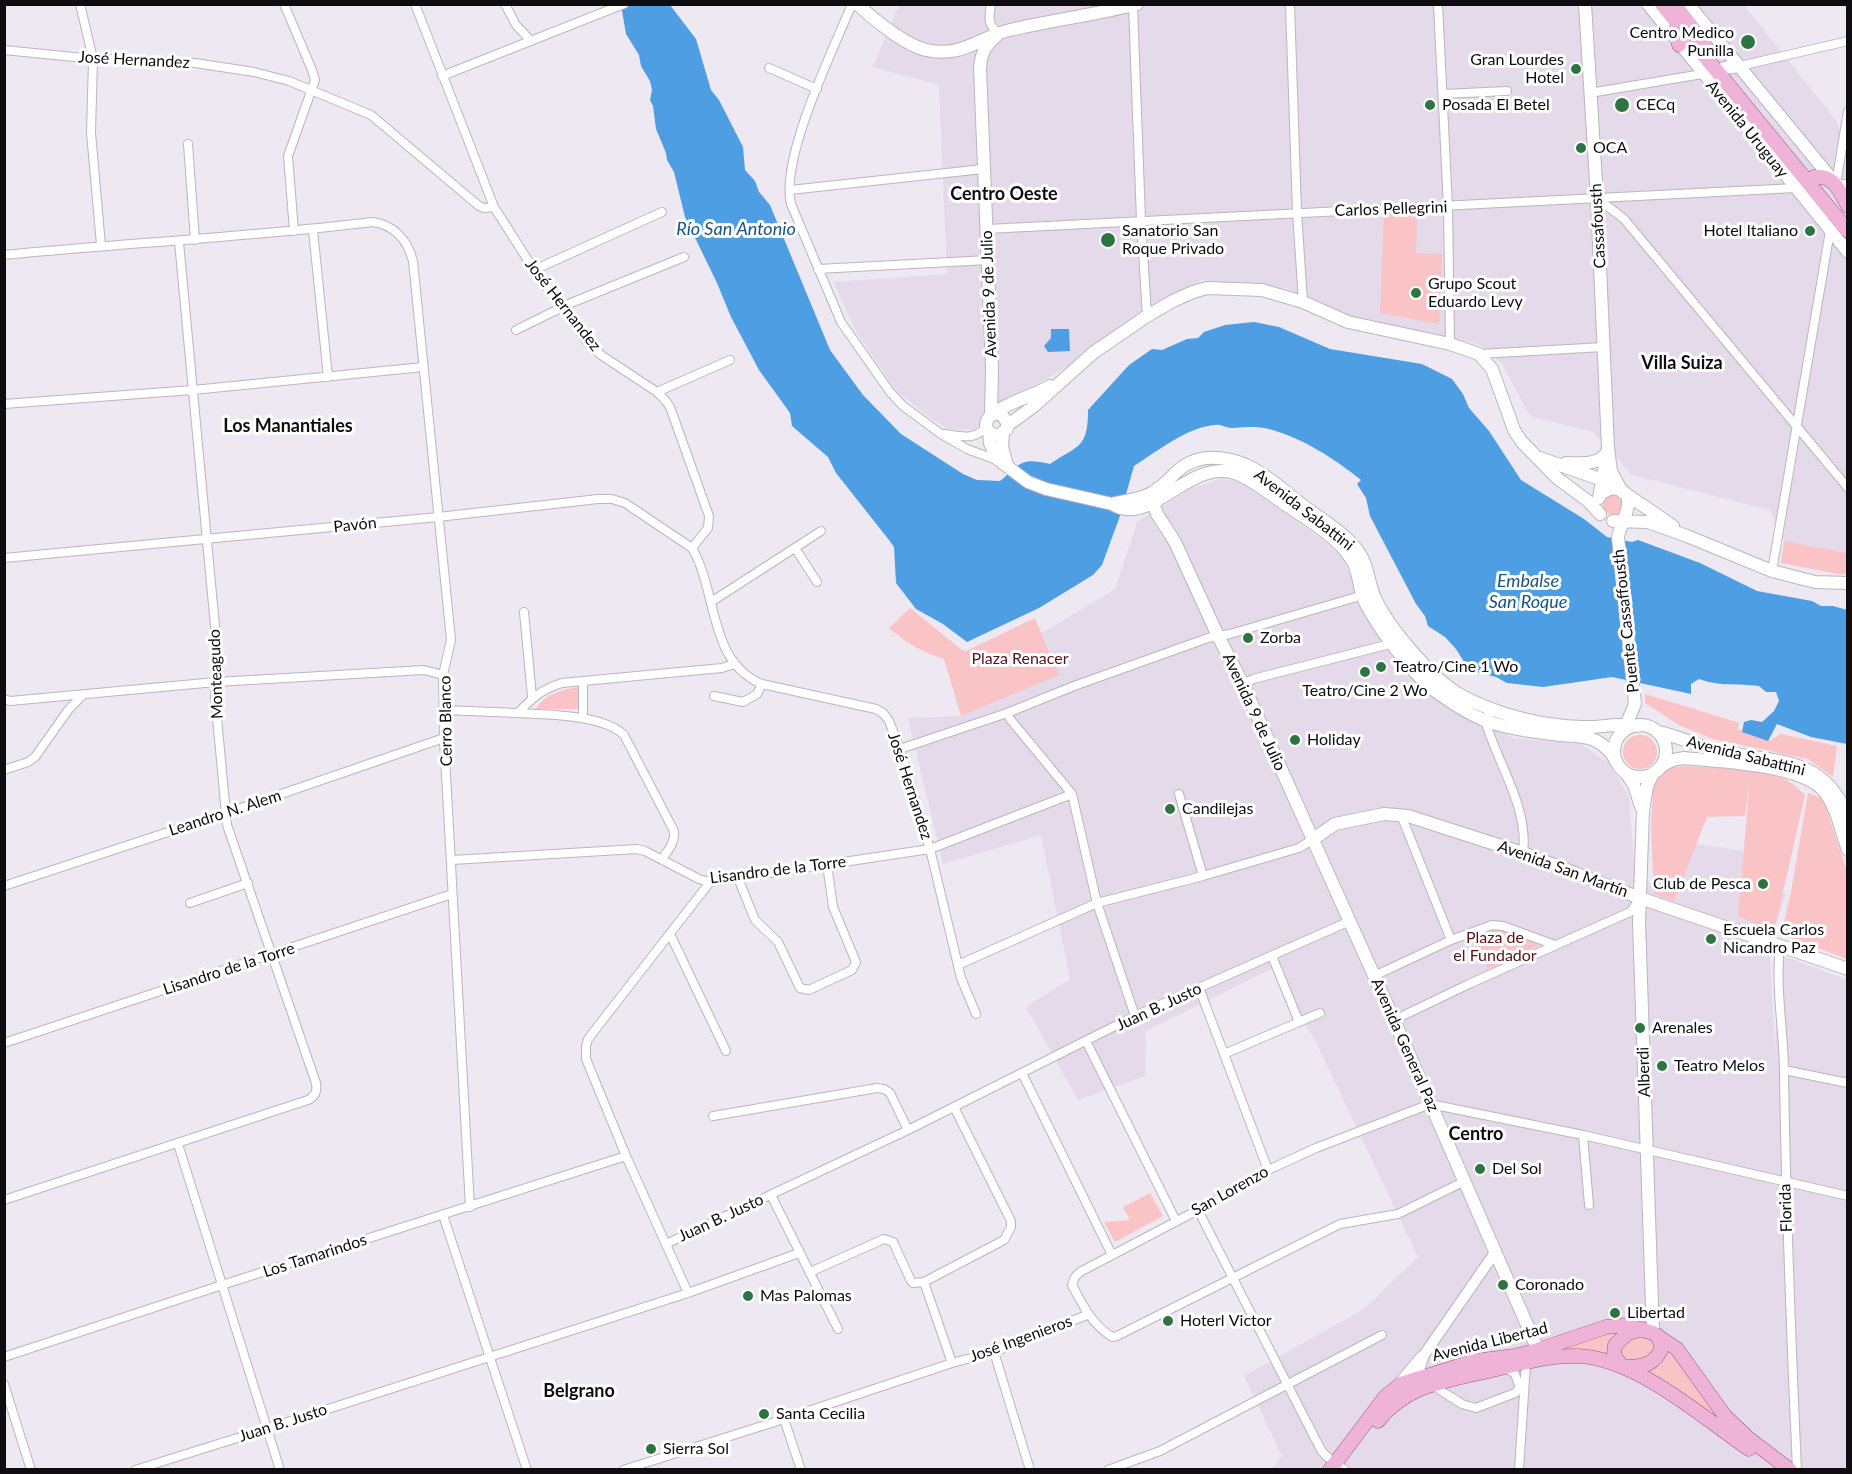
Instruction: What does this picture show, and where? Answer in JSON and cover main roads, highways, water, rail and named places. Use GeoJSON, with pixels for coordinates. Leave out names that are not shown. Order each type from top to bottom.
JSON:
{"type":"FeatureCollection","features":[{"type":"Feature","properties":{"kind":"main road"},"geometry":{"type":"LineString","coordinates":[[857,4],[903,38],[919,47],[937,51],[959,50],[999,33],[1135,5]]}},
{"type":"Feature","properties":{"kind":"main road","name":"Cassafousth"},"geometry":{"type":"LineString","coordinates":[[1585,4],[1597,198],[1608,448],[1613,475],[1622,491]]}},
{"type":"Feature","properties":{"kind":"main road","name":"Avenida Uruguay"},"geometry":{"type":"LineString","coordinates":[[1648,4],[1679,45],[1714,71],[1806,183],[1830,231],[1848,252]]}},
{"type":"Feature","properties":{"kind":"main road"},"geometry":{"type":"LineString","coordinates":[[1662,4],[1714,71],[1848,231]]}},
{"type":"Feature","properties":{"kind":"main road"},"geometry":{"type":"LineString","coordinates":[[1674,4],[1714,71]]}},
{"type":"Feature","properties":{"kind":"main road","name":"Avenida Uruguay"},"geometry":{"type":"LineString","coordinates":[[1688,4],[1842,184],[1848,198]]}},
{"type":"Feature","properties":{"kind":"main road"},"geometry":{"type":"LineString","coordinates":[[1676,23],[1679,45]]}},
{"type":"Feature","properties":{"kind":"main road","name":"Avenida 9 de Julio"},"geometry":{"type":"LineString","coordinates":[[999,33],[984,48],[980,68],[995,428],[994,454],[1021,478],[1034,485],[1151,515],[1160,520]]}},
{"type":"Feature","properties":{"kind":"main road"},"geometry":{"type":"LineString","coordinates":[[959,50],[973,56],[980,68]]}},
{"type":"Feature","properties":{"kind":"main road"},"geometry":{"type":"LineString","coordinates":[[1714,71],[1740,66]]}},
{"type":"Feature","properties":{"kind":"main road"},"geometry":{"type":"LineString","coordinates":[[1806,183],[1827,178],[1842,184],[1848,206]]}},
{"type":"Feature","properties":{"kind":"main road"},"geometry":{"type":"LineString","coordinates":[[1806,183],[1848,217]]}},
{"type":"Feature","properties":{"kind":"main road"},"geometry":{"type":"LineString","coordinates":[[995,428],[1041,400],[1093,353],[1147,316],[1193,292],[1214,287],[1262,290],[1304,302],[1348,322],[1449,344],[1479,354],[1492,369],[1517,436],[1557,478],[1613,518],[1648,522],[1772,570],[1815,582],[1848,583]]}},
{"type":"Feature","properties":{"kind":"main road"},"geometry":{"type":"LineString","coordinates":[[995,428],[1064,378]]}},
{"type":"Feature","properties":{"kind":"main road"},"geometry":{"type":"LineString","coordinates":[[1553,463],[1596,462],[1605,455],[1608,448]]}},
{"type":"Feature","properties":{"kind":"main road","name":"Cassafousth"},"geometry":{"type":"LineString","coordinates":[[1600,495],[1608,448]]}},
{"type":"Feature","properties":{"kind":"main road"},"geometry":{"type":"LineString","coordinates":[[1531,453],[1553,463],[1603,479],[1687,536]]}},
{"type":"Feature","properties":{"kind":"main road","name":"Avenida Sabattini"},"geometry":{"type":"LineString","coordinates":[[1116,506],[1158,489],[1190,461],[1210,458],[1225,459],[1247,466],[1264,475],[1352,543],[1363,558],[1367,594]]}},
{"type":"Feature","properties":{"kind":"main road","name":"Avenida Sabattini"},"geometry":{"type":"LineString","coordinates":[[1116,506],[1136,508],[1154,502],[1181,484],[1207,472],[1224,470],[1242,476],[1302,516],[1344,549],[1356,567],[1367,594],[1378,603],[1398,641],[1432,688],[1485,720],[1532,730],[1582,736],[1593,740],[1613,754],[1622,768]]}},
{"type":"Feature","properties":{"kind":"main road"},"geometry":{"type":"LineString","coordinates":[[1154,502],[1158,489]]}},
{"type":"Feature","properties":{"kind":"main road"},"geometry":{"type":"LineString","coordinates":[[1613,518],[1597,505],[1600,495],[1610,489],[1622,491]]}},
{"type":"Feature","properties":{"kind":"main road"},"geometry":{"type":"LineString","coordinates":[[1613,518],[1629,506],[1622,491]]}},
{"type":"Feature","properties":{"kind":"main road","name":"Avenida 9 de Julio"},"geometry":{"type":"LineString","coordinates":[[1154,502],[1155,510],[1175,542],[1218,636],[1243,684],[1312,840]]}},
{"type":"Feature","properties":{"kind":"main road","name":"Puente Cassaffousth"},"geometry":{"type":"LineString","coordinates":[[1613,518],[1618,537],[1635,704],[1629,727]]}},
{"type":"Feature","properties":{"kind":"main road","name":"Puente Cassaffousth"},"geometry":{"type":"LineString","coordinates":[[1613,518],[1618,537]]}},
{"type":"Feature","properties":{"kind":"main road","name":"Avenida Sabattini"},"geometry":{"type":"LineString","coordinates":[[1398,641],[1455,692],[1494,710],[1571,727],[1629,727]]}},
{"type":"Feature","properties":{"kind":"main road","name":"Puente Cassaffousth"},"geometry":{"type":"LineString","coordinates":[[1635,704],[1655,731]]}},
{"type":"Feature","properties":{"kind":"main road"},"geometry":{"type":"LineString","coordinates":[[1629,727],[1655,731],[1665,748],[1664,760],[1655,772],[1639,777],[1622,768],[1614,749],[1616,742],[1629,727]]}},
{"type":"Feature","properties":{"kind":"main road","name":"Avenida Sabattini"},"geometry":{"type":"LineString","coordinates":[[1655,731],[1714,750],[1790,763],[1809,770],[1834,790],[1848,819]]}},
{"type":"Feature","properties":{"kind":"main road","name":"Avenida Sabattini"},"geometry":{"type":"LineString","coordinates":[[1655,772],[1675,759],[1684,758],[1755,766],[1800,775],[1817,785],[1828,798],[1848,850]]}},
{"type":"Feature","properties":{"kind":"main road","name":"Alberdi"},"geometry":{"type":"LineString","coordinates":[[1622,768],[1634,785],[1642,811]]}},
{"type":"Feature","properties":{"kind":"main road","name":"Alberdi"},"geometry":{"type":"LineString","coordinates":[[1653,1332],[1639,922],[1642,811],[1647,786],[1655,772]]}},
{"type":"Feature","properties":{"kind":"main road","name":"Avenida San Martín"},"geometry":{"type":"LineString","coordinates":[[1312,840],[1335,824],[1384,814],[1401,815],[1523,853],[1640,898],[1848,969]]}},
{"type":"Feature","properties":{"kind":"main road","name":"Avenida General Paz"},"geometry":{"type":"LineString","coordinates":[[1312,840],[1394,1020],[1538,1350]]}},
{"type":"Feature","properties":{"kind":"main road","name":"Avenida Libertad"},"geometry":{"type":"LineString","coordinates":[[1430,1380],[1475,1361],[1515,1356],[1613,1326],[1631,1326],[1653,1332]]}},
{"type":"Feature","properties":{"kind":"main road"},"geometry":{"type":"LineString","coordinates":[[1653,1332],[1662,1347],[1656,1359],[1641,1366],[1623,1366],[1614,1355],[1613,1350],[1617,1341],[1633,1331],[1653,1332],[1677,1349],[1715,1403],[1736,1427],[1791,1469]]}},
{"type":"Feature","properties":{"kind":"main road"},"geometry":{"type":"LineString","coordinates":[[1526,1363],[1538,1350],[1544,1356],[1562,1357]]}},
{"type":"Feature","properties":{"kind":"main road","name":"Avenida Libertad"},"geometry":{"type":"LineString","coordinates":[[1339,1467],[1385,1397],[1410,1380],[1430,1380],[1562,1357],[1592,1357],[1623,1366],[1663,1389],[1772,1463],[1791,1469]]}},
{"type":"Feature","properties":{"kind":"main road"},"geometry":{"type":"LineString","coordinates":[[1339,1467],[1392,1404],[1430,1380]]}},
{"type":"Feature","properties":{"kind":"water","name":"Embalse San Roque"},"geometry":{"type":"Polygon","coordinates":[[[621,5],[670,5],[696,39],[711,90],[719,100],[743,147],[745,170],[770,205],[830,350],[863,395],[901,434],[963,474],[977,480],[1000,481],[1022,463],[1033,461],[1050,464],[1080,444],[1086,432],[1088,410],[1129,365],[1152,349],[1162,350],[1187,339],[1198,338],[1204,332],[1225,325],[1254,322],[1279,327],[1330,349],[1422,364],[1452,379],[1463,394],[1469,408],[1489,431],[1521,480],[1584,519],[1607,537],[1632,542],[1638,540],[1700,563],[1757,591],[1847,610],[1847,744],[1811,737],[1777,724],[1768,741],[1742,732],[1744,722],[1751,720],[1762,722],[1774,711],[1779,701],[1776,692],[1766,692],[1759,686],[1721,684],[1699,679],[1691,684],[1691,694],[1612,677],[1543,687],[1507,683],[1468,668],[1445,637],[1428,626],[1425,616],[1416,604],[1370,516],[1366,498],[1357,484],[1361,480],[1305,443],[1260,427],[1231,428],[1217,425],[1197,429],[1173,441],[1134,466],[1120,516],[1102,565],[1093,575],[1039,608],[967,642],[943,624],[916,609],[896,583],[894,547],[836,473],[828,457],[792,426],[790,413],[759,370],[731,317],[685,217],[674,172],[667,160],[656,129],[650,100],[652,90],[650,81],[641,66],[639,55],[626,34],[621,5]]]}},
{"type":"Feature","properties":{"kind":"water"},"geometry":{"type":"Polygon","coordinates":[[[1051,329],[1069,329],[1070,351],[1048,352],[1044,346],[1051,338],[1051,329]]]}},
{"type":"Feature","properties":{"kind":"place","name":"Centro Medico Punilla"},"geometry":{"type":"Point","coordinates":[1748,42]}},
{"type":"Feature","properties":{"kind":"place","name":"Gran Lourdes Hotel"},"geometry":{"type":"Point","coordinates":[1576,69]}},
{"type":"Feature","properties":{"kind":"place","name":"Posada El Betel"},"geometry":{"type":"Point","coordinates":[1430,105]}},
{"type":"Feature","properties":{"kind":"place","name":"CECq"},"geometry":{"type":"Point","coordinates":[1622,105]}},
{"type":"Feature","properties":{"kind":"place","name":"OCA"},"geometry":{"type":"Point","coordinates":[1581,148]}},
{"type":"Feature","properties":{"kind":"place","name":"Hotel Italiano"},"geometry":{"type":"Point","coordinates":[1810,231]}},
{"type":"Feature","properties":{"kind":"place","name":"Sanatorio San Roque Privado"},"geometry":{"type":"Point","coordinates":[1108,240]}},
{"type":"Feature","properties":{"kind":"place","name":"Grupo Scout Eduardo Levy"},"geometry":{"type":"Point","coordinates":[1416,293]}},
{"type":"Feature","properties":{"kind":"place","name":"Zorba"},"geometry":{"type":"Point","coordinates":[1248,638]}},
{"type":"Feature","properties":{"kind":"place","name":"Teatro/Cine 1 Wo"},"geometry":{"type":"Point","coordinates":[1381,667]}},
{"type":"Feature","properties":{"kind":"place","name":"Teatro/Cine 2 Wo"},"geometry":{"type":"Point","coordinates":[1365,672]}},
{"type":"Feature","properties":{"kind":"place","name":"Holiday"},"geometry":{"type":"Point","coordinates":[1295,740]}},
{"type":"Feature","properties":{"kind":"place","name":"Candilejas"},"geometry":{"type":"Point","coordinates":[1170,809]}},
{"type":"Feature","properties":{"kind":"place","name":"Club de Pesca"},"geometry":{"type":"Point","coordinates":[1763,884]}},
{"type":"Feature","properties":{"kind":"place","name":"Escuela Carlos Nicandro Paz"},"geometry":{"type":"Point","coordinates":[1711,939]}},
{"type":"Feature","properties":{"kind":"place","name":"Arenales"},"geometry":{"type":"Point","coordinates":[1640,1028]}},
{"type":"Feature","properties":{"kind":"place","name":"Teatro Melos"},"geometry":{"type":"Point","coordinates":[1662,1066]}},
{"type":"Feature","properties":{"kind":"place","name":"Del Sol"},"geometry":{"type":"Point","coordinates":[1480,1169]}},
{"type":"Feature","properties":{"kind":"place","name":"Coronado"},"geometry":{"type":"Point","coordinates":[1503,1285]}},
{"type":"Feature","properties":{"kind":"place","name":"Mas Palomas"},"geometry":{"type":"Point","coordinates":[748,1296]}},
{"type":"Feature","properties":{"kind":"place","name":"Libertad"},"geometry":{"type":"Point","coordinates":[1615,1313]}},
{"type":"Feature","properties":{"kind":"place","name":"Hoterl Victor"},"geometry":{"type":"Point","coordinates":[1168,1321]}},
{"type":"Feature","properties":{"kind":"place","name":"Santa Cecilia"},"geometry":{"type":"Point","coordinates":[764,1414]}},
{"type":"Feature","properties":{"kind":"place","name":"Sierra Sol"},"geometry":{"type":"Point","coordinates":[651,1449]}},
{"type":"Feature","properties":{"kind":"district","name":"Centro Oeste"},"geometry":{"type":"Point","coordinates":[1004,194]}},
{"type":"Feature","properties":{"kind":"district","name":"Villa Suiza"},"geometry":{"type":"Point","coordinates":[1682,363]}},
{"type":"Feature","properties":{"kind":"district","name":"Los Manantiales"},"geometry":{"type":"Point","coordinates":[288,426]}},
{"type":"Feature","properties":{"kind":"district","name":"Centro"},"geometry":{"type":"Point","coordinates":[1476,1134]}},
{"type":"Feature","properties":{"kind":"district","name":"Belgrano"},"geometry":{"type":"Point","coordinates":[579,1391]}},
{"type":"Feature","properties":{"kind":"water label","name":"Río San Antonio"},"geometry":{"type":"Point","coordinates":[736,229]}},
{"type":"Feature","properties":{"kind":"park label","name":"Plaza Renacer"},"geometry":{"type":"Point","coordinates":[1020,659]}},
{"type":"Feature","properties":{"kind":"park label","name":"Plaza de el Fundador"},"geometry":{"type":"Point","coordinates":[1495,947]}}]}
